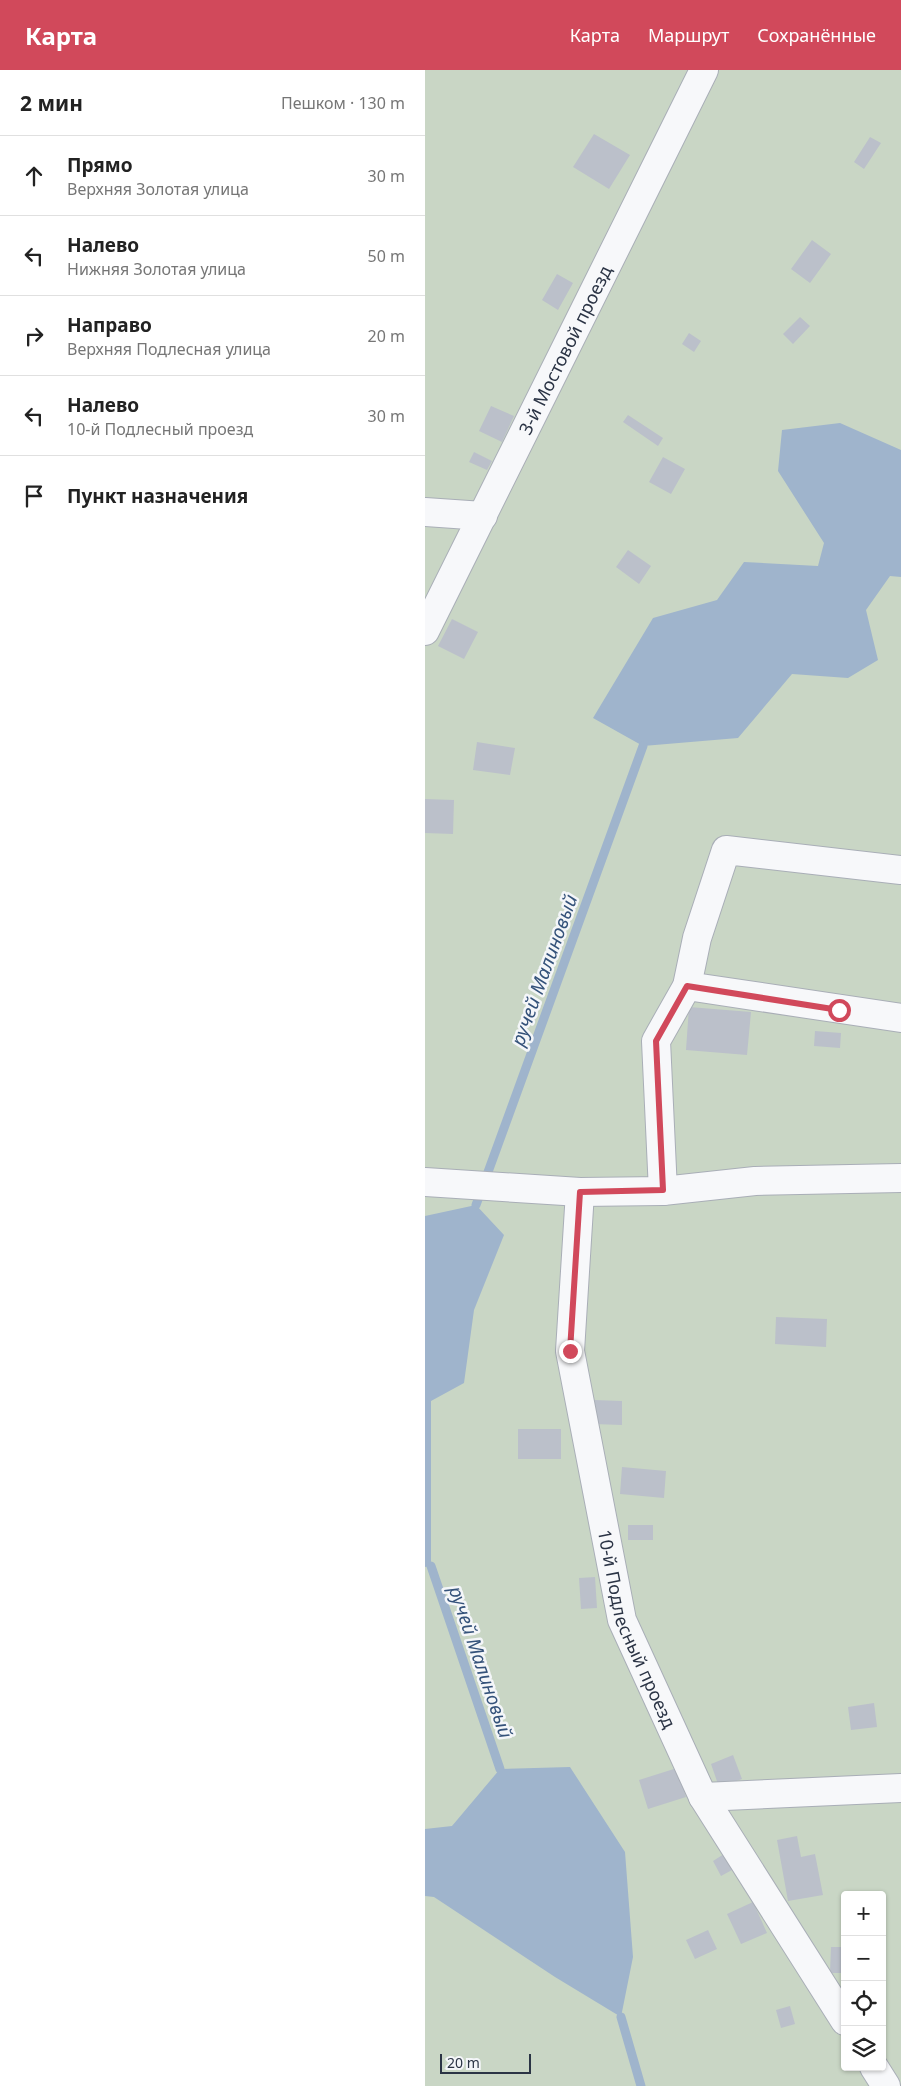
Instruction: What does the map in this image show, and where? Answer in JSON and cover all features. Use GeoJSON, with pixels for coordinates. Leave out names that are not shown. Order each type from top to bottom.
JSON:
{"type":"FeatureCollection","features":[{"type":"Feature","properties":{"kind":"street","name":"3-й Мостовой проезд"},"geometry":{"type":"LineString","coordinates":[[425,631],[704,70]]}},
{"type":"Feature","properties":{"kind":"street"},"geometry":{"type":"LineString","coordinates":[[425,512],[483,516]]}},
{"type":"Feature","properties":{"kind":"street"},"geometry":{"type":"LineString","coordinates":[[663,1190],[656,1041],[687,986],[697,938],[726,850],[901,870]]}},
{"type":"Feature","properties":{"kind":"street"},"geometry":{"type":"LineString","coordinates":[[687,986],[901,1018]]}},
{"type":"Feature","properties":{"kind":"street"},"geometry":{"type":"LineString","coordinates":[[425,1182],[580,1192],[663,1190],[755,1181],[901,1178]]}},
{"type":"Feature","properties":{"kind":"street","name":"10-й Подлесный проезд"},"geometry":{"type":"LineString","coordinates":[[580,1192],[570,1351],[622,1620],[703,1796],[841,2015]]}},
{"type":"Feature","properties":{"kind":"street"},"geometry":{"type":"LineString","coordinates":[[703,1796],[901,1788]]}},
{"type":"Feature","properties":{"kind":"street"},"geometry":{"type":"LineString","coordinates":[[877,2071],[886,2086]]}},
{"type":"Feature","properties":{"kind":"green space"},"geometry":{"type":"Polygon","coordinates":[[[425,70],[901,70],[901,2086],[425,2086],[425,70]]]}},
{"type":"Feature","properties":{"kind":"water"},"geometry":{"type":"Polygon","coordinates":[[[840,423],[901,450],[901,577],[890,576],[866,610],[878,660],[848,678],[792,674],[738,738],[643,746],[593,718],[653,618],[717,600],[744,562],[818,566],[824,543],[778,471],[782,430],[840,423]]]}},
{"type":"Feature","properties":{"kind":"water"},"geometry":{"type":"Polygon","coordinates":[[[476,1205],[504,1235],[474,1310],[464,1383],[431,1401],[431,1566],[425,1567],[425,1216],[476,1205]]]}},
{"type":"Feature","properties":{"kind":"water"},"geometry":{"type":"Polygon","coordinates":[[[570,1767],[625,1852],[633,1957],[621,2017],[555,1977],[434,1897],[425,1896],[425,1829],[452,1826],[500,1769],[570,1767]]]}},
{"type":"Feature","properties":{"kind":"building"},"geometry":{"type":"Polygon","coordinates":[[[594,134],[630,155],[609,189],[573,167],[594,134]]]}},
{"type":"Feature","properties":{"kind":"building"},"geometry":{"type":"Polygon","coordinates":[[[870,137],[881,143],[864,169],[854,162],[870,137]]]}},
{"type":"Feature","properties":{"kind":"building"},"geometry":{"type":"Polygon","coordinates":[[[812,240],[831,254],[810,283],[791,269],[812,240]]]}},
{"type":"Feature","properties":{"kind":"building"},"geometry":{"type":"Polygon","coordinates":[[[557,274],[573,283],[558,310],[542,300],[557,274]]]}},
{"type":"Feature","properties":{"kind":"building"},"geometry":{"type":"Polygon","coordinates":[[[800,317],[810,326],[793,344],[783,334],[800,317]]]}},
{"type":"Feature","properties":{"kind":"building"},"geometry":{"type":"Polygon","coordinates":[[[689,333],[701,341],[694,352],[682,344],[689,333]]]}},
{"type":"Feature","properties":{"kind":"building"},"geometry":{"type":"Polygon","coordinates":[[[491,406],[514,416],[502,442],[479,431],[491,406]]]}},
{"type":"Feature","properties":{"kind":"building"},"geometry":{"type":"Polygon","coordinates":[[[628,415],[663,438],[658,446],[623,422],[628,415]]]}},
{"type":"Feature","properties":{"kind":"building"},"geometry":{"type":"Polygon","coordinates":[[[474,452],[492,461],[487,470],[469,462],[474,452]]]}},
{"type":"Feature","properties":{"kind":"building"},"geometry":{"type":"Polygon","coordinates":[[[663,457],[685,469],[671,494],[649,482],[663,457]]]}},
{"type":"Feature","properties":{"kind":"building"},"geometry":{"type":"Polygon","coordinates":[[[628,550],[651,566],[639,584],[616,567],[628,550]]]}},
{"type":"Feature","properties":{"kind":"building"},"geometry":{"type":"Polygon","coordinates":[[[452,619],[478,632],[464,659],[438,646],[452,619]]]}},
{"type":"Feature","properties":{"kind":"building"},"geometry":{"type":"Polygon","coordinates":[[[477,742],[515,748],[510,775],[473,770],[477,742]]]}},
{"type":"Feature","properties":{"kind":"building"},"geometry":{"type":"Polygon","coordinates":[[[425,799],[454,800],[453,834],[425,833],[425,799]]]}},
{"type":"Feature","properties":{"kind":"building"},"geometry":{"type":"Polygon","coordinates":[[[689,1007],[751,1012],[747,1055],[686,1050],[689,1007]]]}},
{"type":"Feature","properties":{"kind":"building"},"geometry":{"type":"Polygon","coordinates":[[[815,1031],[841,1033],[840,1048],[814,1046],[815,1031]]]}},
{"type":"Feature","properties":{"kind":"building"},"geometry":{"type":"Polygon","coordinates":[[[776,1317],[827,1319],[826,1347],[775,1344],[776,1317]]]}},
{"type":"Feature","properties":{"kind":"building"},"geometry":{"type":"Polygon","coordinates":[[[594,1400],[622,1401],[622,1425],[593,1424],[594,1400]]]}},
{"type":"Feature","properties":{"kind":"building"},"geometry":{"type":"Polygon","coordinates":[[[518,1429],[561,1429],[561,1459],[518,1459],[518,1429]]]}},
{"type":"Feature","properties":{"kind":"building"},"geometry":{"type":"Polygon","coordinates":[[[622,1467],[666,1471],[664,1498],[620,1494],[622,1467]]]}},
{"type":"Feature","properties":{"kind":"building"},"geometry":{"type":"Polygon","coordinates":[[[628,1525],[653,1525],[653,1540],[628,1540],[628,1525]]]}},
{"type":"Feature","properties":{"kind":"building"},"geometry":{"type":"Polygon","coordinates":[[[595,1577],[597,1608],[581,1609],[579,1578],[595,1577]]]}},
{"type":"Feature","properties":{"kind":"building"},"geometry":{"type":"Polygon","coordinates":[[[874,1703],[877,1727],[851,1730],[848,1707],[874,1703]]]}},
{"type":"Feature","properties":{"kind":"building"},"geometry":{"type":"Polygon","coordinates":[[[733,1755],[742,1779],[719,1787],[711,1764],[733,1755]]]}},
{"type":"Feature","properties":{"kind":"building"},"geometry":{"type":"Polygon","coordinates":[[[677,1768],[686,1797],[648,1809],[639,1780],[677,1768]]]}},
{"type":"Feature","properties":{"kind":"building"},"geometry":{"type":"Polygon","coordinates":[[[797,1836],[801,1857],[815,1854],[823,1895],[788,1901],[777,1840],[797,1836]]]}},
{"type":"Feature","properties":{"kind":"building"},"geometry":{"type":"Polygon","coordinates":[[[724,1854],[732,1870],[721,1876],[713,1861],[724,1854]]]}},
{"type":"Feature","properties":{"kind":"building"},"geometry":{"type":"Polygon","coordinates":[[[753,1902],[767,1933],[741,1944],[727,1914],[753,1902]]]}},
{"type":"Feature","properties":{"kind":"building"},"geometry":{"type":"Polygon","coordinates":[[[708,1930],[717,1949],[695,1959],[686,1940],[708,1930]]]}},
{"type":"Feature","properties":{"kind":"building"},"geometry":{"type":"Polygon","coordinates":[[[831,1947],[841,1947],[841,1973],[830,1973],[831,1947]]]}},
{"type":"Feature","properties":{"kind":"building"},"geometry":{"type":"Polygon","coordinates":[[[790,2006],[795,2024],[781,2028],[776,2010],[790,2006]]]}},
{"type":"Feature","properties":{"kind":"waterway","name":"ручей Малиновый"},"geometry":{"type":"LineString","coordinates":[[476,1205],[643,746]]}},
{"type":"Feature","properties":{"kind":"waterway","name":"ручей Малиновый"},"geometry":{"type":"LineString","coordinates":[[431,1566],[500,1769]]}},
{"type":"Feature","properties":{"kind":"waterway","name":"ручей Малиновый"},"geometry":{"type":"LineString","coordinates":[[621,2017],[641,2086]]}},
{"type":"Feature","properties":{"kind":"route"},"geometry":{"type":"LineString","coordinates":[[570,1351],[580,1192],[663,1190],[656,1041],[687,986],[839,1010]]}}]}
